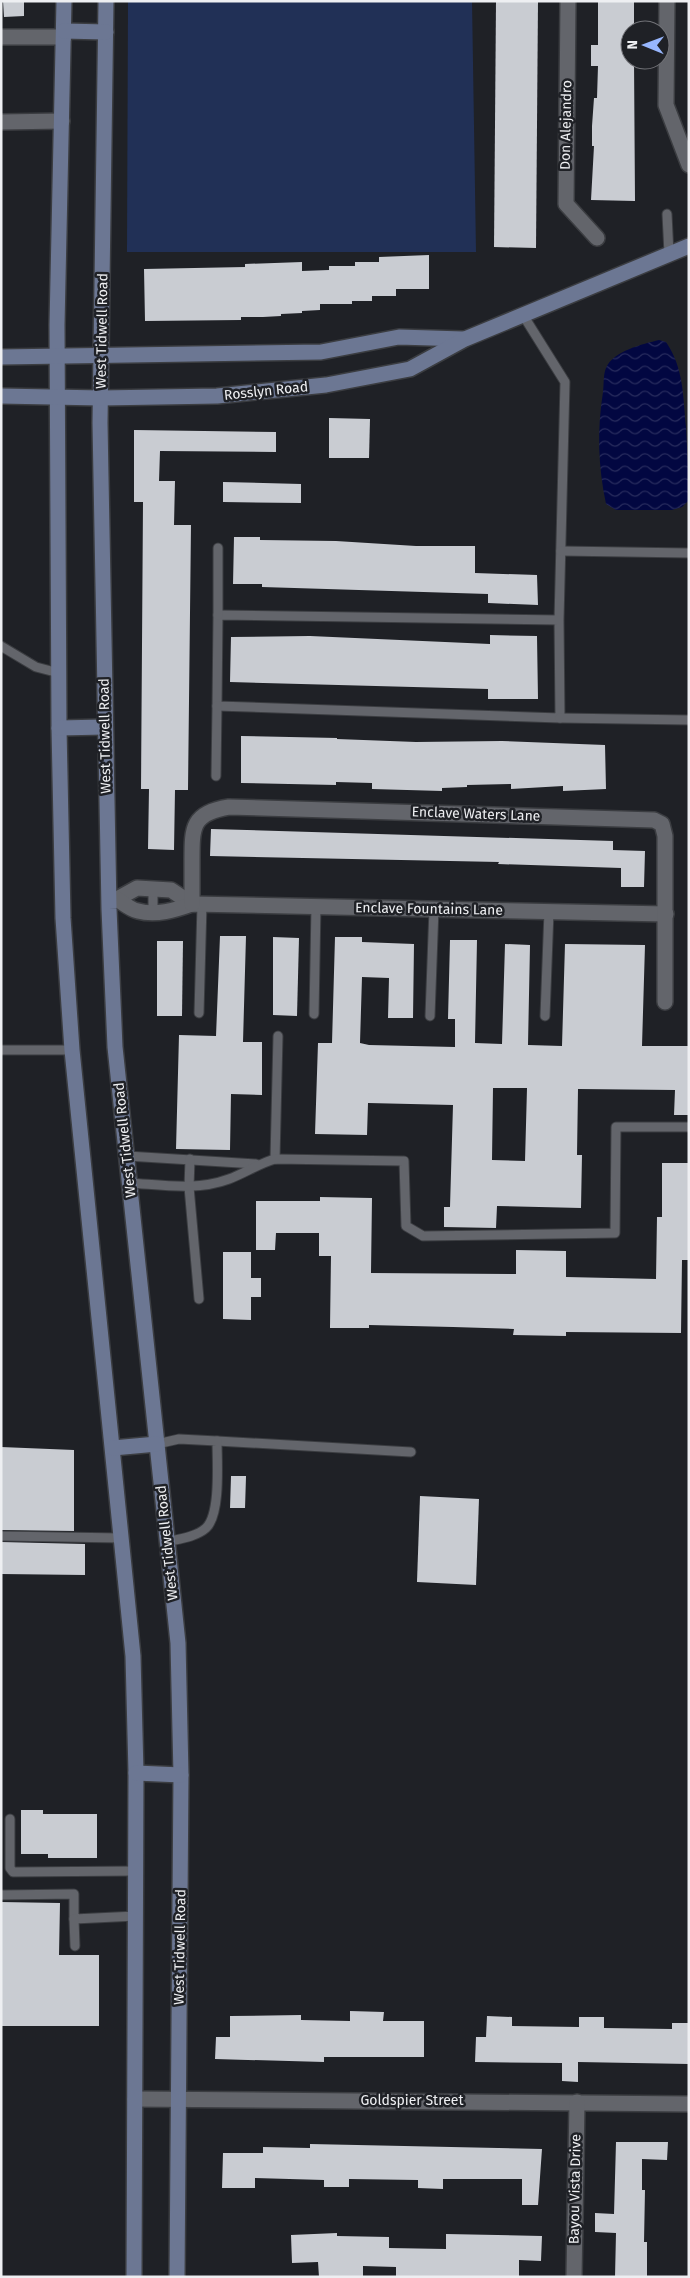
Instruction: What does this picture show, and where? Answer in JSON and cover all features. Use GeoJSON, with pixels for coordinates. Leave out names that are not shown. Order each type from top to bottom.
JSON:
{"type":"FeatureCollection","features":[{"type":"Feature","properties":{"kind":"main road"},"geometry":{"type":"LineString","coordinates":[[64,1],[57,358],[59,728],[63,918],[72,1050],[133,1656],[136,1773],[134,2277]]}},
{"type":"Feature","properties":{"kind":"main road","name":"West Tidwell Road"},"geometry":{"type":"LineString","coordinates":[[106,1],[101,398],[104,727],[113,899],[115,1047],[178,1644],[182,1775],[177,2099],[177,2277]]}},
{"type":"Feature","properties":{"kind":"main road"},"geometry":{"type":"LineString","coordinates":[[64,34],[106,32]]}},
{"type":"Feature","properties":{"kind":"main road","name":"Rosslyn Road"},"geometry":{"type":"LineString","coordinates":[[1,396],[101,398],[217,396],[326,385],[410,369],[465,339],[689,246]]}},
{"type":"Feature","properties":{"kind":"main road","name":"Rosslyn Road"},"geometry":{"type":"LineString","coordinates":[[1,358],[321,352],[399,337],[465,339]]}},
{"type":"Feature","properties":{"kind":"main road"},"geometry":{"type":"LineString","coordinates":[[59,728],[104,727]]}},
{"type":"Feature","properties":{"kind":"main road"},"geometry":{"type":"LineString","coordinates":[[113,1448],[157,1444]]}},
{"type":"Feature","properties":{"kind":"main road"},"geometry":{"type":"LineString","coordinates":[[136,1773],[182,1775]]}},
{"type":"Feature","properties":{"kind":"street","name":"Don Alejandro"},"geometry":{"type":"LineString","coordinates":[[568,1],[566,204],[596,238]]}},
{"type":"Feature","properties":{"kind":"street"},"geometry":{"type":"LineString","coordinates":[[667,1],[666,105],[689,165]]}},
{"type":"Feature","properties":{"kind":"street"},"geometry":{"type":"LineString","coordinates":[[1,37],[64,34]]}},
{"type":"Feature","properties":{"kind":"street"},"geometry":{"type":"LineString","coordinates":[[1,122],[62,121]]}},
{"type":"Feature","properties":{"kind":"street","name":"Enclave Waters Lane"},"geometry":{"type":"LineString","coordinates":[[197,904],[192,832],[199,820],[212,810],[229,807],[654,820],[662,824],[666,836],[665,1002]]}},
{"type":"Feature","properties":{"kind":"street"},"geometry":{"type":"LineString","coordinates":[[113,899],[137,888],[171,890],[197,904]]}},
{"type":"Feature","properties":{"kind":"street","name":"Enclave Fountains Lane"},"geometry":{"type":"LineString","coordinates":[[113,899],[137,911],[153,912],[171,912],[197,904],[666,914]]}},
{"type":"Feature","properties":{"kind":"street","name":"Goldspier Street"},"geometry":{"type":"LineString","coordinates":[[135,2098],[689,2104]]}},
{"type":"Feature","properties":{"kind":"street","name":"Bayou Vista Drive"},"geometry":{"type":"LineString","coordinates":[[574,2277],[577,2102]]}},
{"type":"Feature","properties":{"kind":"lane"},"geometry":{"type":"LineString","coordinates":[[667,214],[669,254]]}},
{"type":"Feature","properties":{"kind":"lane"},"geometry":{"type":"LineString","coordinates":[[523,314],[565,382],[559,620],[560,718]]}},
{"type":"Feature","properties":{"kind":"lane"},"geometry":{"type":"LineString","coordinates":[[216,776],[218,548]]}},
{"type":"Feature","properties":{"kind":"lane"},"geometry":{"type":"LineString","coordinates":[[561,551],[689,554]]}},
{"type":"Feature","properties":{"kind":"lane"},"geometry":{"type":"LineString","coordinates":[[218,616],[559,620]]}},
{"type":"Feature","properties":{"kind":"lane"},"geometry":{"type":"LineString","coordinates":[[1,646],[36,667],[59,673]]}},
{"type":"Feature","properties":{"kind":"lane"},"geometry":{"type":"LineString","coordinates":[[217,706],[560,718],[689,720]]}},
{"type":"Feature","properties":{"kind":"lane"},"geometry":{"type":"LineString","coordinates":[[153,890],[153,912]]}},
{"type":"Feature","properties":{"kind":"lane"},"geometry":{"type":"LineString","coordinates":[[197,904],[199,1013]]}},
{"type":"Feature","properties":{"kind":"lane"},"geometry":{"type":"LineString","coordinates":[[314,1014],[316,906]]}},
{"type":"Feature","properties":{"kind":"lane"},"geometry":{"type":"LineString","coordinates":[[430,1016],[434,908]]}},
{"type":"Feature","properties":{"kind":"lane"},"geometry":{"type":"LineString","coordinates":[[545,1016],[549,911]]}},
{"type":"Feature","properties":{"kind":"lane"},"geometry":{"type":"LineString","coordinates":[[275,1159],[278,1036]]}},
{"type":"Feature","properties":{"kind":"lane"},"geometry":{"type":"LineString","coordinates":[[1,1050],[72,1050]]}},
{"type":"Feature","properties":{"kind":"lane"},"geometry":{"type":"LineString","coordinates":[[130,1183],[189,1187],[230,1179],[257,1164],[275,1159],[404,1162],[406,1226],[423,1236],[615,1233],[616,1128],[689,1127]]}},
{"type":"Feature","properties":{"kind":"lane"},"geometry":{"type":"LineString","coordinates":[[127,1156],[257,1164]]}},
{"type":"Feature","properties":{"kind":"lane"},"geometry":{"type":"LineString","coordinates":[[190,1159],[189,1187],[199,1299]]}},
{"type":"Feature","properties":{"kind":"lane"},"geometry":{"type":"LineString","coordinates":[[157,1444],[179,1439],[411,1452]]}},
{"type":"Feature","properties":{"kind":"lane"},"geometry":{"type":"LineString","coordinates":[[166,1542],[194,1535],[207,1528],[216,1502],[217,1441]]}},
{"type":"Feature","properties":{"kind":"lane"},"geometry":{"type":"LineString","coordinates":[[1,1536],[121,1538]]}},
{"type":"Feature","properties":{"kind":"lane"},"geometry":{"type":"LineString","coordinates":[[10,1819],[10,1868],[13,1872],[136,1871]]}},
{"type":"Feature","properties":{"kind":"lane"},"geometry":{"type":"LineString","coordinates":[[1,1895],[74,1894],[74,1946]]}},
{"type":"Feature","properties":{"kind":"lane"},"geometry":{"type":"LineString","coordinates":[[74,1919],[136,1916]]}},
{"type":"Feature","properties":{"kind":"shaded area"},"geometry":{"type":"Polygon","coordinates":[[[128,1],[472,1],[476,252],[127,252],[128,1]]]}},
{"type":"Feature","properties":{"kind":"water"},"geometry":{"type":"Polygon","coordinates":[[[659,340],[666,342],[672,352],[682,383],[689,500],[682,507],[672,510],[616,510],[606,504],[600,462],[600,420],[605,371],[615,357],[637,346],[659,340]]]}},
{"type":"Feature","properties":{"kind":"building"},"geometry":{"type":"Polygon","coordinates":[[[3,1],[24,1],[24,16],[4,17],[3,1]]]}},
{"type":"Feature","properties":{"kind":"building"},"geometry":{"type":"Polygon","coordinates":[[[496,1],[538,1],[536,248],[494,247],[496,1]]]}},
{"type":"Feature","properties":{"kind":"building"},"geometry":{"type":"Polygon","coordinates":[[[598,1],[634,1],[634,20],[620,20],[620,70],[634,70],[635,201],[591,200],[594,146],[592,146],[592,126],[594,98],[597,98],[598,66],[591,66],[591,45],[598,45],[598,1]]]}},
{"type":"Feature","properties":{"kind":"building"},"geometry":{"type":"Polygon","coordinates":[[[429,255],[429,289],[396,289],[396,296],[372,296],[372,301],[352,301],[352,304],[320,304],[320,310],[281,314],[281,316],[241,317],[241,320],[145,321],[144,269],[245,267],[245,264],[302,262],[302,271],[329,270],[329,266],[355,266],[355,262],[379,262],[379,257],[429,255]]]}},
{"type":"Feature","properties":{"kind":"building"},"geometry":{"type":"Polygon","coordinates":[[[329,418],[370,419],[369,458],[329,458],[329,418]]]}},
{"type":"Feature","properties":{"kind":"building"},"geometry":{"type":"Polygon","coordinates":[[[134,430],[276,432],[276,452],[160,451],[159,481],[175,481],[174,525],[191,525],[188,790],[175,790],[174,850],[148,849],[149,789],[141,789],[143,502],[134,502],[134,430]]]}},
{"type":"Feature","properties":{"kind":"building"},"geometry":{"type":"Polygon","coordinates":[[[223,482],[301,484],[301,503],[223,502],[223,482]]]}},
{"type":"Feature","properties":{"kind":"building"},"geometry":{"type":"Polygon","coordinates":[[[234,537],[260,537],[260,540],[336,541],[416,546],[475,546],[475,573],[537,575],[538,605],[488,603],[488,594],[262,587],[262,584],[233,584],[234,537]]]}},
{"type":"Feature","properties":{"kind":"building"},"geometry":{"type":"Polygon","coordinates":[[[490,635],[537,636],[538,699],[488,699],[488,689],[230,682],[231,637],[310,636],[490,644],[490,635]]]}},
{"type":"Feature","properties":{"kind":"building"},"geometry":{"type":"Polygon","coordinates":[[[241,736],[416,742],[502,741],[605,745],[606,789],[563,791],[563,786],[511,789],[511,784],[467,785],[467,787],[442,788],[442,791],[372,789],[372,783],[336,782],[336,785],[241,783],[241,736]]]}},
{"type":"Feature","properties":{"kind":"building"},"geometry":{"type":"Polygon","coordinates":[[[211,829],[613,841],[613,850],[645,851],[644,887],[621,887],[621,868],[498,864],[499,862],[210,856],[211,829]]]}},
{"type":"Feature","properties":{"kind":"building"},"geometry":{"type":"Polygon","coordinates":[[[220,936],[246,936],[243,1042],[262,1042],[262,1095],[231,1094],[230,1150],[176,1149],[179,1035],[216,1036],[220,936]]]}},
{"type":"Feature","properties":{"kind":"building"},"geometry":{"type":"Polygon","coordinates":[[[273,937],[299,938],[297,1016],[273,1015],[273,937]]]}},
{"type":"Feature","properties":{"kind":"building"},"geometry":{"type":"Polygon","coordinates":[[[335,937],[362,937],[362,942],[414,944],[413,1018],[388,1018],[389,978],[362,977],[360,1043],[369,1045],[455,1047],[455,1019],[448,1019],[450,940],[477,940],[475,1043],[502,1044],[505,944],[530,945],[528,1045],[562,1046],[565,944],[645,945],[642,1046],[689,1046],[689,1115],[674,1115],[675,1090],[578,1089],[577,1155],[582,1155],[581,1208],[497,1206],[496,1228],[444,1227],[444,1207],[450,1207],[453,1105],[368,1103],[367,1135],[315,1134],[318,1043],[332,1043],[335,937]],[[493,1088],[492,1160],[525,1161],[527,1088],[493,1088]]]}},
{"type":"Feature","properties":{"kind":"building"},"geometry":{"type":"Polygon","coordinates":[[[157,941],[183,941],[182,1016],[157,1016],[157,941]]]}},
{"type":"Feature","properties":{"kind":"building"},"geometry":{"type":"Polygon","coordinates":[[[662,1163],[689,1163],[689,1260],[682,1260],[681,1333],[566,1332],[566,1336],[513,1335],[514,1329],[369,1325],[369,1328],[330,1328],[331,1256],[319,1256],[319,1233],[276,1233],[275,1250],[256,1250],[256,1201],[320,1201],[320,1197],[372,1198],[371,1273],[516,1274],[516,1250],[566,1251],[566,1277],[656,1279],[657,1217],[662,1217],[662,1163]]]}},
{"type":"Feature","properties":{"kind":"building"},"geometry":{"type":"Polygon","coordinates":[[[223,1252],[251,1252],[251,1278],[261,1278],[261,1297],[251,1297],[251,1320],[223,1319],[223,1252]]]}},
{"type":"Feature","properties":{"kind":"building"},"geometry":{"type":"Polygon","coordinates":[[[1,1447],[74,1450],[74,1531],[1,1530],[1,1447]]]}},
{"type":"Feature","properties":{"kind":"building"},"geometry":{"type":"Polygon","coordinates":[[[231,1476],[246,1476],[245,1508],[230,1508],[231,1476]]]}},
{"type":"Feature","properties":{"kind":"building"},"geometry":{"type":"Polygon","coordinates":[[[420,1496],[479,1499],[476,1585],[417,1582],[420,1496]]]}},
{"type":"Feature","properties":{"kind":"building"},"geometry":{"type":"Polygon","coordinates":[[[1,1542],[85,1544],[85,1575],[1,1574],[1,1542]]]}},
{"type":"Feature","properties":{"kind":"building"},"geometry":{"type":"Polygon","coordinates":[[[21,1810],[43,1810],[43,1814],[97,1814],[97,1858],[48,1858],[48,1854],[21,1854],[21,1810]]]}},
{"type":"Feature","properties":{"kind":"building"},"geometry":{"type":"Polygon","coordinates":[[[1,1902],[60,1903],[59,1955],[99,1955],[99,2026],[1,2026],[1,1902]]]}},
{"type":"Feature","properties":{"kind":"building"},"geometry":{"type":"Polygon","coordinates":[[[350,2011],[384,2012],[383,2021],[424,2021],[424,2057],[324,2057],[324,2062],[215,2059],[216,2037],[230,2037],[230,2016],[301,2015],[301,2020],[350,2021],[350,2011]]]}},
{"type":"Feature","properties":{"kind":"building"},"geometry":{"type":"Polygon","coordinates":[[[487,2016],[512,2017],[512,2026],[579,2027],[579,2017],[604,2017],[604,2028],[672,2029],[672,2023],[689,2023],[689,2064],[578,2062],[578,2082],[562,2081],[562,2063],[475,2062],[476,2037],[486,2037],[487,2016]]]}},
{"type":"Feature","properties":{"kind":"building"},"geometry":{"type":"Polygon","coordinates":[[[616,2142],[668,2142],[667,2160],[642,2159],[642,2190],[645,2190],[644,2242],[647,2242],[647,2277],[615,2277],[616,2233],[595,2232],[595,2213],[614,2214],[616,2142]]]}},
{"type":"Feature","properties":{"kind":"building"},"geometry":{"type":"Polygon","coordinates":[[[310,2144],[542,2149],[538,2205],[522,2205],[522,2179],[443,2179],[443,2189],[418,2188],[418,2180],[349,2179],[349,2187],[324,2187],[324,2180],[255,2178],[255,2188],[222,2188],[223,2153],[263,2153],[263,2147],[310,2148],[310,2144]]]}},
{"type":"Feature","properties":{"kind":"building"},"geometry":{"type":"Polygon","coordinates":[[[337,2233],[337,2236],[389,2237],[389,2248],[446,2249],[446,2234],[542,2236],[541,2261],[519,2260],[519,2277],[396,2277],[396,2267],[363,2266],[363,2277],[319,2277],[318,2262],[292,2263],[291,2235],[337,2233]]]}}]}
